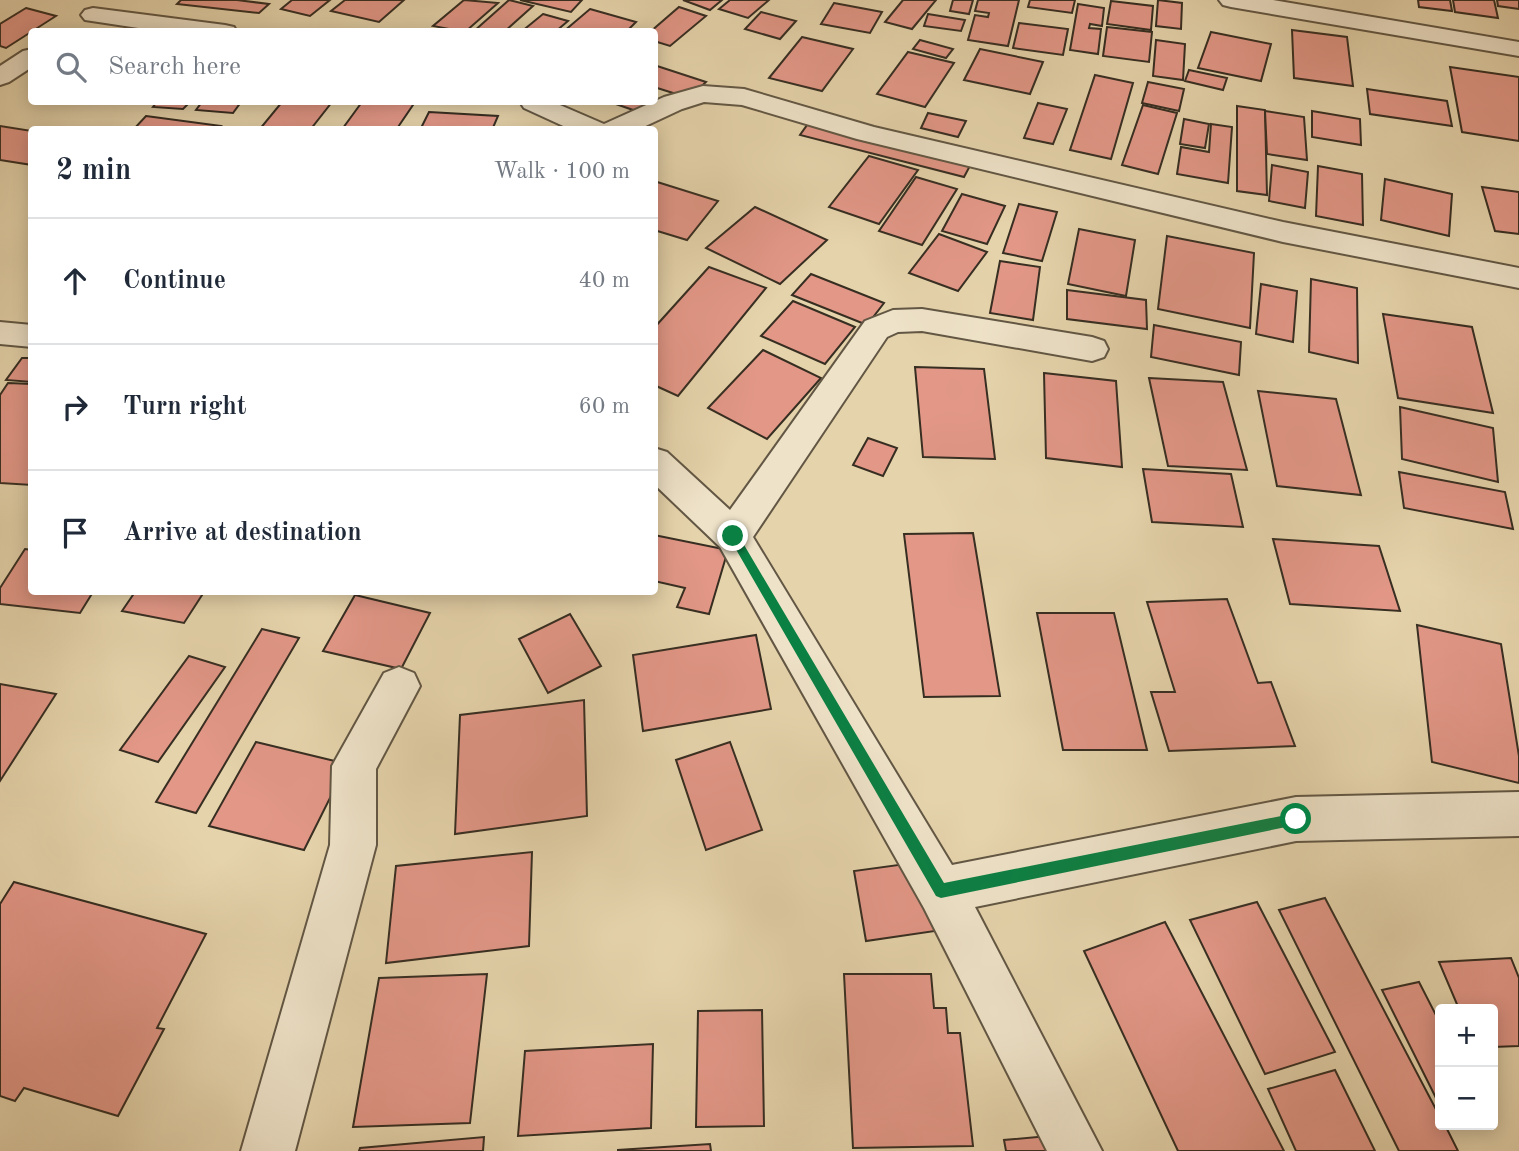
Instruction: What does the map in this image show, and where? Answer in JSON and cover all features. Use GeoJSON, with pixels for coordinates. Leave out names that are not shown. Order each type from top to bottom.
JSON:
{"type":"FeatureCollection","features":[{"type":"Feature","properties":{"kind":"street"},"geometry":{"type":"LineString","coordinates":[[114,0],[85,21],[174,28]]}},
{"type":"Feature","properties":{"kind":"street"},"geometry":{"type":"LineString","coordinates":[[1231,0],[1519,49]]}},
{"type":"Feature","properties":{"kind":"street"},"geometry":{"type":"LineString","coordinates":[[0,77],[28,59]]}},
{"type":"Feature","properties":{"kind":"street"},"geometry":{"type":"LineString","coordinates":[[623,126],[673,103],[704,94],[744,97],[867,133],[1283,232],[1519,278]]}},
{"type":"Feature","properties":{"kind":"street"},"geometry":{"type":"LineString","coordinates":[[540,105],[586,126]]}},
{"type":"Feature","properties":{"kind":"street"},"geometry":{"type":"LineString","coordinates":[[733,536],[876,329],[893,321],[922,320],[1092,349]]}},
{"type":"Feature","properties":{"kind":"street"},"geometry":{"type":"LineString","coordinates":[[0,334],[28,336]]}},
{"type":"Feature","properties":{"kind":"street"},"geometry":{"type":"LineString","coordinates":[[658,466],[733,536],[941,891],[1074,1151]]}},
{"type":"Feature","properties":{"kind":"street"},"geometry":{"type":"LineString","coordinates":[[268,1151],[353,845],[354,766],[399,686]]}},
{"type":"Feature","properties":{"kind":"street"},"geometry":{"type":"LineString","coordinates":[[941,891],[1296,819],[1519,814]]}},
{"type":"Feature","properties":{"kind":"building"},"geometry":{"type":"Polygon","coordinates":[[[181,0],[237,0],[269,4],[259,13],[177,4],[181,0]]]}},
{"type":"Feature","properties":{"kind":"building"},"geometry":{"type":"Polygon","coordinates":[[[292,0],[330,0],[310,16],[281,9],[292,0]]]}},
{"type":"Feature","properties":{"kind":"building"},"geometry":{"type":"Polygon","coordinates":[[[345,0],[404,0],[379,22],[331,11],[345,0]]]}},
{"type":"Feature","properties":{"kind":"building"},"geometry":{"type":"Polygon","coordinates":[[[464,0],[498,3],[470,28],[433,26],[464,0]]]}},
{"type":"Feature","properties":{"kind":"building"},"geometry":{"type":"Polygon","coordinates":[[[509,0],[533,6],[508,28],[478,28],[509,0]]]}},
{"type":"Feature","properties":{"kind":"building"},"geometry":{"type":"Polygon","coordinates":[[[520,0],[582,0],[571,12],[520,0]]]}},
{"type":"Feature","properties":{"kind":"building"},"geometry":{"type":"Polygon","coordinates":[[[683,0],[722,0],[710,10],[683,0]]]}},
{"type":"Feature","properties":{"kind":"building"},"geometry":{"type":"Polygon","coordinates":[[[730,0],[769,0],[748,18],[719,9],[730,0]]]}},
{"type":"Feature","properties":{"kind":"building"},"geometry":{"type":"Polygon","coordinates":[[[903,0],[936,0],[912,29],[885,22],[903,0]]]}},
{"type":"Feature","properties":{"kind":"building"},"geometry":{"type":"Polygon","coordinates":[[[953,0],[973,0],[969,14],[950,11],[953,0]]]}},
{"type":"Feature","properties":{"kind":"building"},"geometry":{"type":"Polygon","coordinates":[[[978,0],[1019,0],[1008,46],[968,40],[975,15],[988,17],[989,13],[975,11],[978,0]]]}},
{"type":"Feature","properties":{"kind":"building"},"geometry":{"type":"Polygon","coordinates":[[[1030,0],[1075,0],[1072,13],[1028,7],[1030,0]]]}},
{"type":"Feature","properties":{"kind":"building"},"geometry":{"type":"Polygon","coordinates":[[[1158,0],[1182,3],[1181,29],[1156,26],[1158,0]]]}},
{"type":"Feature","properties":{"kind":"building"},"geometry":{"type":"Polygon","coordinates":[[[1418,0],[1450,0],[1452,11],[1419,7],[1418,0]]]}},
{"type":"Feature","properties":{"kind":"building"},"geometry":{"type":"Polygon","coordinates":[[[1453,0],[1494,0],[1498,18],[1455,12],[1453,0]]]}},
{"type":"Feature","properties":{"kind":"building"},"geometry":{"type":"Polygon","coordinates":[[[1497,0],[1519,0],[1519,9],[1498,6],[1497,0]]]}},
{"type":"Feature","properties":{"kind":"building"},"geometry":{"type":"Polygon","coordinates":[[[1111,1],[1153,6],[1151,30],[1107,24],[1111,1]]]}},
{"type":"Feature","properties":{"kind":"building"},"geometry":{"type":"Polygon","coordinates":[[[834,3],[882,12],[870,33],[821,24],[834,3]]]}},
{"type":"Feature","properties":{"kind":"building"},"geometry":{"type":"Polygon","coordinates":[[[1078,4],[1104,8],[1102,26],[1090,24],[1089,28],[1101,29],[1098,54],[1070,50],[1078,4]]]}},
{"type":"Feature","properties":{"kind":"building"},"geometry":{"type":"Polygon","coordinates":[[[679,7],[706,16],[670,46],[658,42],[658,28],[655,28],[679,7]]]}},
{"type":"Feature","properties":{"kind":"building"},"geometry":{"type":"Polygon","coordinates":[[[26,8],[56,16],[37,28],[28,28],[28,34],[6,48],[0,46],[0,24],[26,8]]]}},
{"type":"Feature","properties":{"kind":"building"},"geometry":{"type":"Polygon","coordinates":[[[590,9],[636,22],[630,28],[568,28],[590,9]]]}},
{"type":"Feature","properties":{"kind":"building"},"geometry":{"type":"Polygon","coordinates":[[[761,12],[796,21],[780,39],[745,29],[761,12]]]}},
{"type":"Feature","properties":{"kind":"building"},"geometry":{"type":"Polygon","coordinates":[[[543,14],[568,21],[560,28],[526,28],[543,14]]]}},
{"type":"Feature","properties":{"kind":"building"},"geometry":{"type":"Polygon","coordinates":[[[928,14],[965,20],[961,31],[924,26],[928,14]]]}},
{"type":"Feature","properties":{"kind":"building"},"geometry":{"type":"Polygon","coordinates":[[[1019,23],[1068,29],[1063,55],[1013,48],[1019,23]]]}},
{"type":"Feature","properties":{"kind":"building"},"geometry":{"type":"Polygon","coordinates":[[[1107,27],[1152,32],[1149,62],[1103,56],[1107,27]]]}},
{"type":"Feature","properties":{"kind":"building"},"geometry":{"type":"Polygon","coordinates":[[[1292,30],[1347,37],[1353,86],[1294,78],[1292,30]]]}},
{"type":"Feature","properties":{"kind":"building"},"geometry":{"type":"Polygon","coordinates":[[[1211,32],[1271,44],[1261,81],[1198,68],[1211,32]]]}},
{"type":"Feature","properties":{"kind":"building"},"geometry":{"type":"Polygon","coordinates":[[[802,37],[853,49],[822,91],[769,78],[802,37]]]}},
{"type":"Feature","properties":{"kind":"building"},"geometry":{"type":"Polygon","coordinates":[[[920,40],[953,49],[946,58],[913,49],[920,40]]]}},
{"type":"Feature","properties":{"kind":"building"},"geometry":{"type":"Polygon","coordinates":[[[1156,40],[1185,44],[1183,80],[1153,76],[1156,40]]]}},
{"type":"Feature","properties":{"kind":"building"},"geometry":{"type":"Polygon","coordinates":[[[980,49],[1043,62],[1030,94],[964,80],[980,49]]]}},
{"type":"Feature","properties":{"kind":"building"},"geometry":{"type":"Polygon","coordinates":[[[908,52],[954,63],[925,107],[877,94],[908,52]]]}},
{"type":"Feature","properties":{"kind":"building"},"geometry":{"type":"Polygon","coordinates":[[[658,66],[706,82],[689,98],[658,88],[658,66]]]}},
{"type":"Feature","properties":{"kind":"building"},"geometry":{"type":"Polygon","coordinates":[[[1450,67],[1519,77],[1519,141],[1462,132],[1450,67]]]}},
{"type":"Feature","properties":{"kind":"building"},"geometry":{"type":"Polygon","coordinates":[[[1189,70],[1227,78],[1223,90],[1185,81],[1189,70]]]}},
{"type":"Feature","properties":{"kind":"building"},"geometry":{"type":"Polygon","coordinates":[[[1095,75],[1133,83],[1111,159],[1070,150],[1095,75]]]}},
{"type":"Feature","properties":{"kind":"building"},"geometry":{"type":"Polygon","coordinates":[[[1148,82],[1184,89],[1179,111],[1142,103],[1148,82]]]}},
{"type":"Feature","properties":{"kind":"building"},"geometry":{"type":"Polygon","coordinates":[[[1367,89],[1447,101],[1452,126],[1370,114],[1367,89]]]}},
{"type":"Feature","properties":{"kind":"building"},"geometry":{"type":"Polygon","coordinates":[[[1038,103],[1067,109],[1053,144],[1024,138],[1038,103]]]}},
{"type":"Feature","properties":{"kind":"building"},"geometry":{"type":"Polygon","coordinates":[[[155,105],[187,105],[183,109],[153,107],[155,105]]]}},
{"type":"Feature","properties":{"kind":"building"},"geometry":{"type":"Polygon","coordinates":[[[200,105],[239,105],[233,113],[196,110],[200,105]]]}},
{"type":"Feature","properties":{"kind":"building"},"geometry":{"type":"Polygon","coordinates":[[[280,105],[330,105],[313,126],[262,126],[280,105]]]}},
{"type":"Feature","properties":{"kind":"building"},"geometry":{"type":"Polygon","coordinates":[[[360,105],[413,105],[399,126],[344,126],[360,105]]]}},
{"type":"Feature","properties":{"kind":"building"},"geometry":{"type":"Polygon","coordinates":[[[619,105],[647,105],[639,112],[619,105]]]}},
{"type":"Feature","properties":{"kind":"building"},"geometry":{"type":"Polygon","coordinates":[[[1143,105],[1177,113],[1158,174],[1122,165],[1143,105]]]}},
{"type":"Feature","properties":{"kind":"building"},"geometry":{"type":"Polygon","coordinates":[[[1237,106],[1265,110],[1267,195],[1237,191],[1237,106]]]}},
{"type":"Feature","properties":{"kind":"building"},"geometry":{"type":"Polygon","coordinates":[[[1265,111],[1304,117],[1307,160],[1267,154],[1265,111]]]}},
{"type":"Feature","properties":{"kind":"building"},"geometry":{"type":"Polygon","coordinates":[[[1312,111],[1360,119],[1361,145],[1312,137],[1312,111]]]}},
{"type":"Feature","properties":{"kind":"building"},"geometry":{"type":"Polygon","coordinates":[[[429,112],[498,116],[494,126],[422,126],[429,112]]]}},
{"type":"Feature","properties":{"kind":"building"},"geometry":{"type":"Polygon","coordinates":[[[928,113],[966,121],[958,137],[921,128],[928,113]]]}},
{"type":"Feature","properties":{"kind":"building"},"geometry":{"type":"Polygon","coordinates":[[[146,116],[221,126],[137,126],[146,116]]]}},
{"type":"Feature","properties":{"kind":"building"},"geometry":{"type":"Polygon","coordinates":[[[1184,119],[1209,124],[1205,148],[1180,144],[1184,119]]]}},
{"type":"Feature","properties":{"kind":"building"},"geometry":{"type":"Polygon","coordinates":[[[810,121],[972,162],[964,177],[800,135],[810,121]]]}},
{"type":"Feature","properties":{"kind":"building"},"geometry":{"type":"Polygon","coordinates":[[[1211,124],[1232,127],[1228,183],[1177,174],[1181,147],[1209,152],[1211,124]]]}},
{"type":"Feature","properties":{"kind":"building"},"geometry":{"type":"Polygon","coordinates":[[[0,126],[28,130],[28,164],[0,160],[0,126]]]}},
{"type":"Feature","properties":{"kind":"building"},"geometry":{"type":"Polygon","coordinates":[[[869,156],[918,170],[879,224],[829,207],[869,156]]]}},
{"type":"Feature","properties":{"kind":"building"},"geometry":{"type":"Polygon","coordinates":[[[1272,165],[1308,172],[1305,208],[1269,201],[1272,165]]]}},
{"type":"Feature","properties":{"kind":"building"},"geometry":{"type":"Polygon","coordinates":[[[1318,166],[1362,174],[1363,225],[1316,216],[1318,166]]]}},
{"type":"Feature","properties":{"kind":"building"},"geometry":{"type":"Polygon","coordinates":[[[916,177],[957,189],[922,245],[879,231],[916,177]]]}},
{"type":"Feature","properties":{"kind":"building"},"geometry":{"type":"Polygon","coordinates":[[[1385,179],[1452,194],[1449,236],[1381,220],[1385,179]]]}},
{"type":"Feature","properties":{"kind":"building"},"geometry":{"type":"Polygon","coordinates":[[[658,182],[718,201],[687,240],[658,231],[658,182]]]}},
{"type":"Feature","properties":{"kind":"building"},"geometry":{"type":"Polygon","coordinates":[[[1482,187],[1519,192],[1519,234],[1495,231],[1482,187]]]}},
{"type":"Feature","properties":{"kind":"building"},"geometry":{"type":"Polygon","coordinates":[[[962,194],[1005,206],[987,244],[942,231],[962,194]]]}},
{"type":"Feature","properties":{"kind":"building"},"geometry":{"type":"Polygon","coordinates":[[[1019,204],[1057,212],[1042,261],[1003,253],[1019,204]]]}},
{"type":"Feature","properties":{"kind":"building"},"geometry":{"type":"Polygon","coordinates":[[[755,207],[827,240],[780,284],[706,248],[755,207]]]}},
{"type":"Feature","properties":{"kind":"building"},"geometry":{"type":"Polygon","coordinates":[[[1079,229],[1135,240],[1126,296],[1068,284],[1079,229]]]}},
{"type":"Feature","properties":{"kind":"building"},"geometry":{"type":"Polygon","coordinates":[[[939,234],[987,252],[958,291],[909,273],[939,234]]]}},
{"type":"Feature","properties":{"kind":"building"},"geometry":{"type":"Polygon","coordinates":[[[1167,236],[1254,253],[1250,328],[1158,309],[1167,236]]]}},
{"type":"Feature","properties":{"kind":"building"},"geometry":{"type":"Polygon","coordinates":[[[1000,261],[1040,267],[1033,320],[990,313],[1000,261]]]}},
{"type":"Feature","properties":{"kind":"building"},"geometry":{"type":"Polygon","coordinates":[[[709,267],[766,288],[678,396],[658,387],[658,324],[709,267]]]}},
{"type":"Feature","properties":{"kind":"building"},"geometry":{"type":"Polygon","coordinates":[[[811,274],[884,303],[867,325],[792,295],[811,274]]]}},
{"type":"Feature","properties":{"kind":"building"},"geometry":{"type":"Polygon","coordinates":[[[1311,279],[1357,288],[1358,363],[1309,352],[1311,279]]]}},
{"type":"Feature","properties":{"kind":"building"},"geometry":{"type":"Polygon","coordinates":[[[1261,284],[1297,291],[1293,342],[1256,334],[1261,284]]]}},
{"type":"Feature","properties":{"kind":"building"},"geometry":{"type":"Polygon","coordinates":[[[1067,290],[1146,300],[1147,329],[1067,319],[1067,290]]]}},
{"type":"Feature","properties":{"kind":"building"},"geometry":{"type":"Polygon","coordinates":[[[793,301],[855,327],[825,364],[761,336],[793,301]]]}},
{"type":"Feature","properties":{"kind":"building"},"geometry":{"type":"Polygon","coordinates":[[[1383,314],[1472,327],[1493,413],[1398,398],[1383,314]]]}},
{"type":"Feature","properties":{"kind":"building"},"geometry":{"type":"Polygon","coordinates":[[[1154,325],[1241,342],[1239,375],[1151,357],[1154,325]]]}},
{"type":"Feature","properties":{"kind":"building"},"geometry":{"type":"Polygon","coordinates":[[[763,350],[821,378],[767,439],[708,408],[763,350]]]}},
{"type":"Feature","properties":{"kind":"building"},"geometry":{"type":"Polygon","coordinates":[[[22,358],[28,358],[28,382],[6,380],[22,358]]]}},
{"type":"Feature","properties":{"kind":"building"},"geometry":{"type":"Polygon","coordinates":[[[915,367],[984,369],[995,459],[923,457],[915,367]]]}},
{"type":"Feature","properties":{"kind":"building"},"geometry":{"type":"Polygon","coordinates":[[[1044,373],[1116,381],[1122,467],[1046,458],[1044,373]]]}},
{"type":"Feature","properties":{"kind":"building"},"geometry":{"type":"Polygon","coordinates":[[[1149,378],[1223,382],[1247,470],[1168,466],[1149,378]]]}},
{"type":"Feature","properties":{"kind":"building"},"geometry":{"type":"Polygon","coordinates":[[[8,383],[28,384],[28,485],[0,483],[0,395],[8,383]]]}},
{"type":"Feature","properties":{"kind":"building"},"geometry":{"type":"Polygon","coordinates":[[[1258,391],[1336,399],[1361,495],[1277,486],[1258,391]]]}},
{"type":"Feature","properties":{"kind":"building"},"geometry":{"type":"Polygon","coordinates":[[[1400,407],[1493,428],[1498,482],[1402,459],[1400,407]]]}},
{"type":"Feature","properties":{"kind":"building"},"geometry":{"type":"Polygon","coordinates":[[[868,438],[897,448],[883,476],[853,465],[868,438]]]}},
{"type":"Feature","properties":{"kind":"building"},"geometry":{"type":"Polygon","coordinates":[[[1143,469],[1231,474],[1243,527],[1152,522],[1143,469]]]}},
{"type":"Feature","properties":{"kind":"building"},"geometry":{"type":"Polygon","coordinates":[[[1399,472],[1505,492],[1513,529],[1404,508],[1399,472]]]}},
{"type":"Feature","properties":{"kind":"building"},"geometry":{"type":"Polygon","coordinates":[[[973,533],[1000,696],[924,697],[904,534],[973,533]]]}},
{"type":"Feature","properties":{"kind":"building"},"geometry":{"type":"Polygon","coordinates":[[[658,536],[728,550],[709,614],[677,607],[685,588],[658,582],[658,536]]]}},
{"type":"Feature","properties":{"kind":"building"},"geometry":{"type":"Polygon","coordinates":[[[1273,539],[1379,546],[1400,611],[1290,604],[1273,539]]]}},
{"type":"Feature","properties":{"kind":"building"},"geometry":{"type":"Polygon","coordinates":[[[25,549],[28,549],[28,595],[91,595],[80,613],[0,604],[0,588],[25,549]]]}},
{"type":"Feature","properties":{"kind":"building"},"geometry":{"type":"Polygon","coordinates":[[[133,595],[202,595],[184,623],[122,611],[133,595]]]}},
{"type":"Feature","properties":{"kind":"building"},"geometry":{"type":"Polygon","coordinates":[[[355,595],[430,613],[401,669],[323,651],[355,595]]]}},
{"type":"Feature","properties":{"kind":"building"},"geometry":{"type":"Polygon","coordinates":[[[1227,599],[1258,683],[1271,682],[1295,746],[1169,751],[1151,692],[1175,692],[1147,602],[1227,599]]]}},
{"type":"Feature","properties":{"kind":"building"},"geometry":{"type":"Polygon","coordinates":[[[1037,613],[1114,613],[1147,750],[1063,750],[1037,613]]]}},
{"type":"Feature","properties":{"kind":"building"},"geometry":{"type":"Polygon","coordinates":[[[570,614],[601,666],[548,693],[519,639],[570,614]]]}},
{"type":"Feature","properties":{"kind":"building"},"geometry":{"type":"Polygon","coordinates":[[[1417,625],[1501,644],[1519,756],[1519,783],[1432,762],[1417,625]]]}},
{"type":"Feature","properties":{"kind":"building"},"geometry":{"type":"Polygon","coordinates":[[[262,629],[299,638],[196,813],[156,802],[262,629]]]}},
{"type":"Feature","properties":{"kind":"building"},"geometry":{"type":"Polygon","coordinates":[[[756,635],[771,709],[643,731],[633,655],[756,635]]]}},
{"type":"Feature","properties":{"kind":"building"},"geometry":{"type":"Polygon","coordinates":[[[189,656],[225,667],[158,762],[120,750],[189,656]]]}},
{"type":"Feature","properties":{"kind":"building"},"geometry":{"type":"Polygon","coordinates":[[[0,684],[56,694],[0,781],[0,684]]]}},
{"type":"Feature","properties":{"kind":"building"},"geometry":{"type":"Polygon","coordinates":[[[584,700],[587,816],[455,834],[460,715],[584,700]]]}},
{"type":"Feature","properties":{"kind":"building"},"geometry":{"type":"Polygon","coordinates":[[[256,742],[347,764],[304,850],[209,826],[256,742]]]}},
{"type":"Feature","properties":{"kind":"building"},"geometry":{"type":"Polygon","coordinates":[[[730,742],[762,830],[706,850],[676,760],[730,742]]]}},
{"type":"Feature","properties":{"kind":"building"},"geometry":{"type":"Polygon","coordinates":[[[532,852],[529,946],[386,963],[396,866],[532,852]]]}},
{"type":"Feature","properties":{"kind":"building"},"geometry":{"type":"Polygon","coordinates":[[[920,862],[935,931],[866,941],[854,871],[920,862]]]}},
{"type":"Feature","properties":{"kind":"building"},"geometry":{"type":"Polygon","coordinates":[[[14,882],[206,934],[157,1028],[164,1029],[118,1116],[24,1088],[15,1101],[0,1096],[0,904],[14,882]]]}},
{"type":"Feature","properties":{"kind":"building"},"geometry":{"type":"Polygon","coordinates":[[[1325,898],[1435,1107],[1435,1130],[1448,1130],[1458,1151],[1399,1151],[1279,910],[1325,898]]]}},
{"type":"Feature","properties":{"kind":"building"},"geometry":{"type":"Polygon","coordinates":[[[1257,902],[1335,1052],[1265,1074],[1190,920],[1257,902]]]}},
{"type":"Feature","properties":{"kind":"building"},"geometry":{"type":"Polygon","coordinates":[[[1165,922],[1284,1151],[1178,1151],[1084,951],[1165,922]]]}},
{"type":"Feature","properties":{"kind":"building"},"geometry":{"type":"Polygon","coordinates":[[[1511,958],[1519,978],[1519,1046],[1498,1047],[1498,1004],[1457,1004],[1439,962],[1511,958]]]}},
{"type":"Feature","properties":{"kind":"building"},"geometry":{"type":"Polygon","coordinates":[[[487,974],[470,1123],[353,1127],[379,978],[487,974]]]}},
{"type":"Feature","properties":{"kind":"building"},"geometry":{"type":"Polygon","coordinates":[[[844,974],[931,974],[934,1008],[946,1008],[948,1033],[960,1033],[973,1146],[853,1148],[844,974]]]}},
{"type":"Feature","properties":{"kind":"building"},"geometry":{"type":"Polygon","coordinates":[[[1419,982],[1435,1013],[1435,1096],[1382,990],[1419,982]]]}},
{"type":"Feature","properties":{"kind":"building"},"geometry":{"type":"Polygon","coordinates":[[[762,1010],[764,1126],[696,1127],[698,1011],[762,1010]]]}},
{"type":"Feature","properties":{"kind":"building"},"geometry":{"type":"Polygon","coordinates":[[[653,1044],[651,1128],[518,1136],[525,1051],[653,1044]]]}},
{"type":"Feature","properties":{"kind":"building"},"geometry":{"type":"Polygon","coordinates":[[[1335,1070],[1375,1151],[1296,1151],[1268,1089],[1335,1070]]]}},
{"type":"Feature","properties":{"kind":"building"},"geometry":{"type":"Polygon","coordinates":[[[1048,1136],[1051,1151],[1006,1151],[1004,1140],[1048,1136]]]}},
{"type":"Feature","properties":{"kind":"building"},"geometry":{"type":"Polygon","coordinates":[[[484,1137],[483,1151],[359,1151],[360,1148],[484,1137]]]}},
{"type":"Feature","properties":{"kind":"building"},"geometry":{"type":"Polygon","coordinates":[[[710,1144],[711,1151],[618,1151],[618,1150],[710,1144]]]}},
{"type":"Feature","properties":{"kind":"route"},"geometry":{"type":"LineString","coordinates":[[733,536],[941,891],[1296,819]]}}]}
